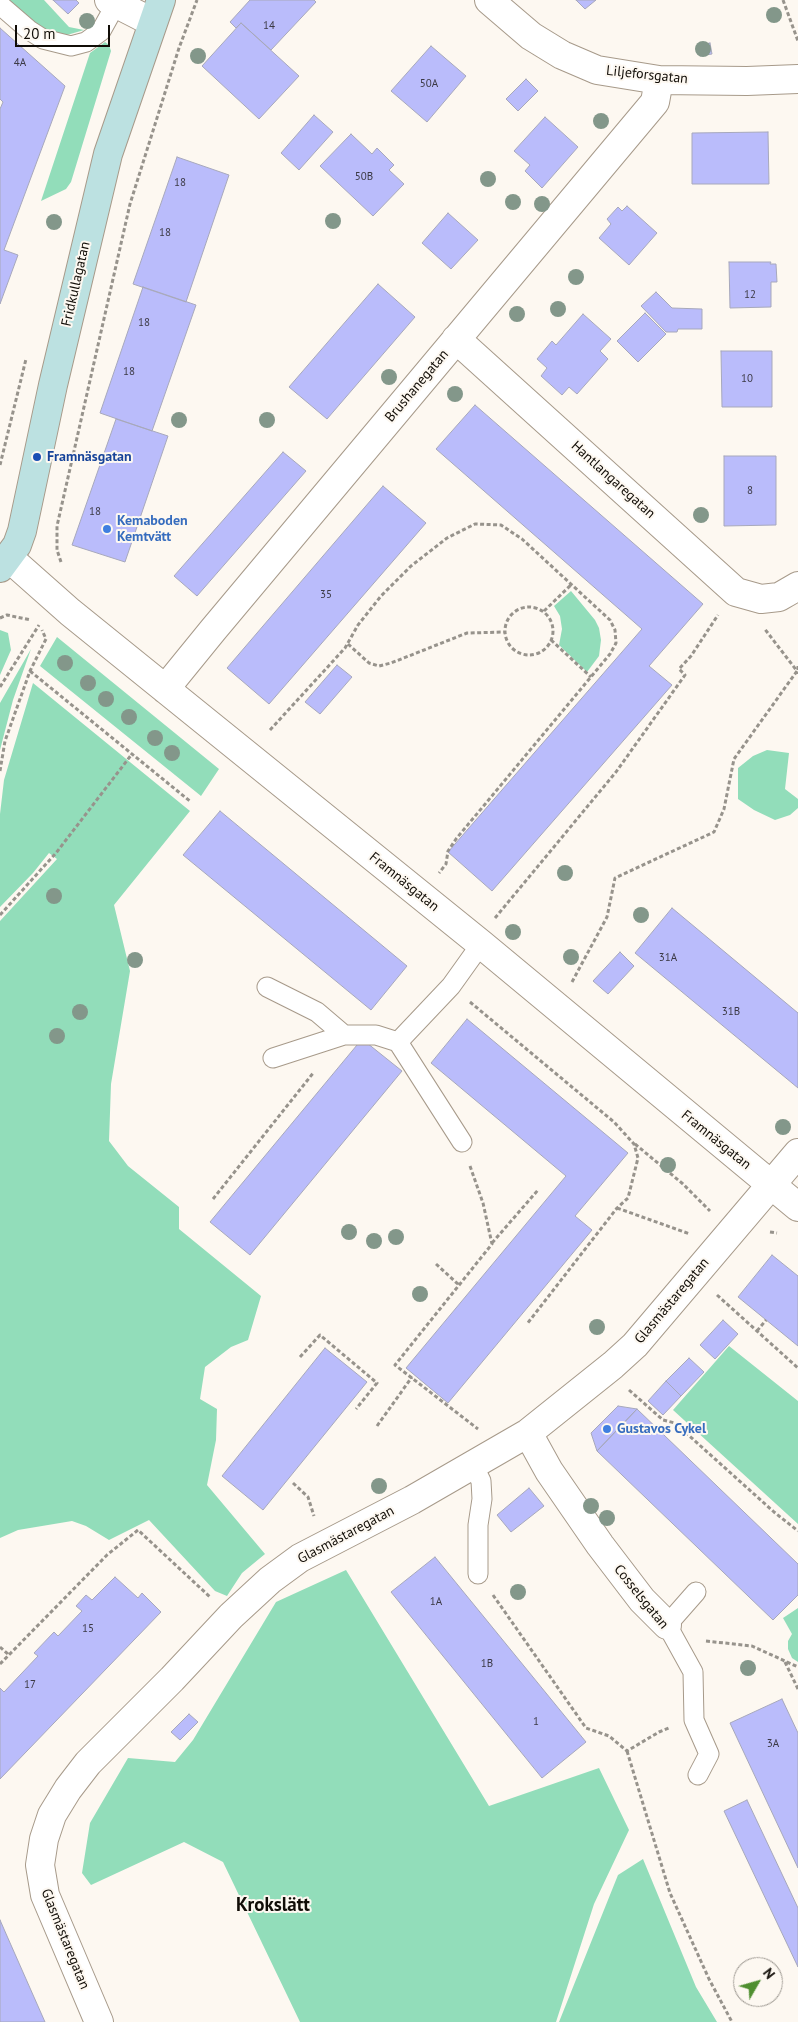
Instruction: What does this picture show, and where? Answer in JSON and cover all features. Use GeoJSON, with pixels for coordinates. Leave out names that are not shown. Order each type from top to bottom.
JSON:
{"type":"FeatureCollection","features":[{"type":"Feature","properties":{"kind":"street","name":"Liljeforsgatan"},"geometry":{"type":"LineString","coordinates":[[489,0],[530,36],[562,54],[597,70],[659,80],[747,81],[798,79]]}},
{"type":"Feature","properties":{"kind":"street"},"geometry":{"type":"LineString","coordinates":[[113,2],[157,11]]}},
{"type":"Feature","properties":{"kind":"street","name":"Fridkullagatan"},"geometry":{"type":"LineString","coordinates":[[4,563],[22,531],[55,376],[108,154],[157,11]]}},
{"type":"Feature","properties":{"kind":"street","name":"Brushanegatan"},"geometry":{"type":"LineString","coordinates":[[165,689],[655,102],[659,80]]}},
{"type":"Feature","properties":{"kind":"street","name":"Hantlangaregatan"},"geometry":{"type":"LineString","coordinates":[[456,339],[731,587],[761,599],[788,591]]}},
{"type":"Feature","properties":{"kind":"street","name":"Framnäsgatan"},"geometry":{"type":"LineString","coordinates":[[4,563],[64,607],[165,689],[485,935],[798,1207]]}},
{"type":"Feature","properties":{"kind":"street","name":"Glasmästaregatan"},"geometry":{"type":"LineString","coordinates":[[99,2022],[45,1895],[40,1865],[44,1839],[52,1815],[68,1789],[88,1763],[172,1679],[231,1616],[270,1580],[300,1558],[354,1531],[473,1466],[528,1433],[578,1395],[636,1345],[798,1153]]}},
{"type":"Feature","properties":{"kind":"street","name":"Cosselsgatan"},"geometry":{"type":"LineString","coordinates":[[528,1433],[545,1465],[600,1545],[642,1600],[667,1626]]}},
{"type":"Feature","properties":{"kind":"lane"},"geometry":{"type":"LineString","coordinates":[[0,4],[29,30],[43,39],[71,46],[86,42],[101,31],[113,2]]}},
{"type":"Feature","properties":{"kind":"lane"},"geometry":{"type":"LineString","coordinates":[[398,1042],[451,986],[485,935]]}},
{"type":"Feature","properties":{"kind":"lane"},"geometry":{"type":"LineString","coordinates":[[267,987],[317,1012],[344,1035]]}},
{"type":"Feature","properties":{"kind":"lane"},"geometry":{"type":"LineString","coordinates":[[273,1058],[344,1035],[376,1035],[398,1042],[462,1142]]}},
{"type":"Feature","properties":{"kind":"lane"},"geometry":{"type":"LineString","coordinates":[[473,1466],[481,1481],[482,1499],[478,1525],[478,1574]]}},
{"type":"Feature","properties":{"kind":"lane"},"geometry":{"type":"LineString","coordinates":[[667,1626],[696,1592]]}},
{"type":"Feature","properties":{"kind":"lane","name":"Cosselsgatan"},"geometry":{"type":"LineString","coordinates":[[667,1626],[693,1672],[694,1720],[709,1754],[698,1775]]}},
{"type":"Feature","properties":{"kind":"path"},"geometry":{"type":"LineString","coordinates":[[64,570],[57,550],[57,526],[130,204],[179,48],[197,0]]}},
{"type":"Feature","properties":{"kind":"path"},"geometry":{"type":"LineString","coordinates":[[783,0],[798,40]]}},
{"type":"Feature","properties":{"kind":"path"},"geometry":{"type":"LineString","coordinates":[[270,730],[348,644],[380,596],[411,566],[448,538],[475,524],[501,525],[522,539],[610,620],[615,630],[616,643],[610,654],[456,839],[448,851],[446,864],[437,875]]}},
{"type":"Feature","properties":{"kind":"path"},"geometry":{"type":"LineString","coordinates":[[544,612],[572,584]]}},
{"type":"Feature","properties":{"kind":"path"},"geometry":{"type":"LineString","coordinates":[[485,935],[616,772],[685,676],[679,669],[691,656],[718,616],[731,587],[798,672]]}},
{"type":"Feature","properties":{"kind":"path"},"geometry":{"type":"LineString","coordinates":[[532,607],[544,612],[552,626],[551,640],[541,652],[524,654],[510,645],[505,632],[509,617],[519,609],[532,607]]}},
{"type":"Feature","properties":{"kind":"path"},"geometry":{"type":"LineString","coordinates":[[0,618],[7,615],[27,618],[40,624],[46,639],[30,671],[5,741],[0,771]]}},
{"type":"Feature","properties":{"kind":"path"},"geometry":{"type":"LineString","coordinates":[[0,687],[40,624]]}},
{"type":"Feature","properties":{"kind":"path"},"geometry":{"type":"LineString","coordinates":[[348,644],[369,663],[379,666],[468,633],[505,632]]}},
{"type":"Feature","properties":{"kind":"path"},"geometry":{"type":"LineString","coordinates":[[551,640],[591,677]]}},
{"type":"Feature","properties":{"kind":"path"},"geometry":{"type":"LineString","coordinates":[[571,983],[607,917],[615,878],[714,832],[724,809],[734,759],[798,672],[798,666]]}},
{"type":"Feature","properties":{"kind":"path"},"geometry":{"type":"LineString","coordinates":[[30,671],[191,802]]}},
{"type":"Feature","properties":{"kind":"path"},"geometry":{"type":"LineString","coordinates":[[0,915],[56,854],[132,754]]}},
{"type":"Feature","properties":{"kind":"path"},"geometry":{"type":"LineString","coordinates":[[451,986],[614,1122],[634,1144],[684,1184],[713,1214]]}},
{"type":"Feature","properties":{"kind":"path"},"geometry":{"type":"LineString","coordinates":[[214,1199],[344,1035]]}},
{"type":"Feature","properties":{"kind":"path"},"geometry":{"type":"LineString","coordinates":[[462,1142],[483,1203],[492,1244]]}},
{"type":"Feature","properties":{"kind":"path"},"geometry":{"type":"LineString","coordinates":[[527,1324],[617,1208],[628,1198],[638,1158],[634,1144]]}},
{"type":"Feature","properties":{"kind":"path"},"geometry":{"type":"LineString","coordinates":[[480,1431],[412,1376],[395,1365],[538,1190]]}},
{"type":"Feature","properties":{"kind":"path"},"geometry":{"type":"LineString","coordinates":[[617,1208],[666,1225]]}},
{"type":"Feature","properties":{"kind":"path"},"geometry":{"type":"LineString","coordinates":[[766,1232],[777,1233]]}},
{"type":"Feature","properties":{"kind":"path"},"geometry":{"type":"LineString","coordinates":[[436,1264],[459,1285]]}},
{"type":"Feature","properties":{"kind":"path"},"geometry":{"type":"LineString","coordinates":[[715,1294],[798,1368]]}},
{"type":"Feature","properties":{"kind":"path"},"geometry":{"type":"LineString","coordinates":[[757,1332],[766,1320]]}},
{"type":"Feature","properties":{"kind":"path"},"geometry":{"type":"LineString","coordinates":[[300,1357],[320,1335],[377,1383],[356,1409]]}},
{"type":"Feature","properties":{"kind":"path"},"geometry":{"type":"LineString","coordinates":[[377,1426],[412,1376]]}},
{"type":"Feature","properties":{"kind":"path"},"geometry":{"type":"LineString","coordinates":[[622,1383],[663,1420],[675,1423],[798,1531]]}},
{"type":"Feature","properties":{"kind":"path"},"geometry":{"type":"LineString","coordinates":[[293,1484],[308,1497],[317,1524]]}},
{"type":"Feature","properties":{"kind":"path"},"geometry":{"type":"LineString","coordinates":[[0,1664],[107,1555],[138,1530],[231,1616]]}},
{"type":"Feature","properties":{"kind":"path"},"geometry":{"type":"LineString","coordinates":[[478,1574],[586,1728],[609,1736],[627,1751],[670,1893],[709,1979],[732,2022]]}},
{"type":"Feature","properties":{"kind":"path"},"geometry":{"type":"LineString","coordinates":[[667,1626],[697,1640],[752,1646],[798,1667]]}},
{"type":"Feature","properties":{"kind":"path"},"geometry":{"type":"LineString","coordinates":[[0,1647],[9,1655]]}},
{"type":"Feature","properties":{"kind":"path"},"geometry":{"type":"LineString","coordinates":[[785,1662],[798,1689]]}},
{"type":"Feature","properties":{"kind":"path"},"geometry":{"type":"LineString","coordinates":[[627,1751],[659,1732],[694,1720]]}},
{"type":"Feature","properties":{"kind":"green space"},"geometry":{"type":"Polygon","coordinates":[[[5,0],[44,0],[69,27],[84,30],[67,35],[44,30],[5,0]]]}},
{"type":"Feature","properties":{"kind":"green space"},"geometry":{"type":"Polygon","coordinates":[[[105,42],[109,45],[111,51],[71,182],[66,189],[41,201],[90,53],[105,42]]]}},
{"type":"Feature","properties":{"kind":"green space"},"geometry":{"type":"Polygon","coordinates":[[[571,591],[595,620],[599,628],[601,640],[599,656],[587,672],[559,645],[562,629],[560,616],[554,606],[571,591]]]}},
{"type":"Feature","properties":{"kind":"green space"},"geometry":{"type":"Polygon","coordinates":[[[0,630],[8,633],[11,650],[0,675],[0,630]]]}},
{"type":"Feature","properties":{"kind":"green space"},"geometry":{"type":"Polygon","coordinates":[[[57,637],[219,769],[201,796],[40,666],[57,637]]]}},
{"type":"Feature","properties":{"kind":"green space"},"geometry":{"type":"Polygon","coordinates":[[[31,649],[13,700],[0,750],[0,703],[31,649]]]}},
{"type":"Feature","properties":{"kind":"green space"},"geometry":{"type":"Polygon","coordinates":[[[33,683],[190,811],[114,905],[130,971],[111,1084],[109,1141],[128,1166],[179,1207],[179,1229],[261,1296],[248,1340],[231,1347],[205,1367],[200,1399],[217,1409],[216,1440],[207,1485],[265,1554],[242,1573],[227,1596],[215,1591],[149,1520],[109,1540],[86,1526],[72,1521],[18,1530],[0,1538],[0,921],[57,859],[49,853],[33,873],[0,907],[0,814],[4,780],[33,683]]]}},
{"type":"Feature","properties":{"kind":"green space"},"geometry":{"type":"Polygon","coordinates":[[[767,750],[789,753],[785,789],[798,799],[798,808],[790,815],[775,820],[754,810],[738,799],[738,768],[753,756],[767,750]]]}},
{"type":"Feature","properties":{"kind":"green space"},"geometry":{"type":"Polygon","coordinates":[[[729,1346],[798,1401],[798,1524],[673,1410],[729,1346]]]}},
{"type":"Feature","properties":{"kind":"green space"},"geometry":{"type":"Polygon","coordinates":[[[346,1570],[489,1806],[599,1768],[629,1830],[594,1904],[556,2022],[300,2022],[223,1862],[184,1842],[91,1885],[82,1873],[90,1823],[128,1758],[175,1762],[193,1740],[276,1602],[346,1570]]]}},
{"type":"Feature","properties":{"kind":"green space"},"geometry":{"type":"Polygon","coordinates":[[[798,1608],[798,1662],[792,1658],[788,1649],[788,1641],[792,1634],[783,1618],[798,1608]]]}},
{"type":"Feature","properties":{"kind":"green space"},"geometry":{"type":"Polygon","coordinates":[[[643,1859],[696,1987],[717,2022],[559,2022],[618,1875],[643,1859]]]}},
{"type":"Feature","properties":{"kind":"building"},"geometry":{"type":"Polygon","coordinates":[[[53,0],[76,0],[79,3],[68,14],[53,0]]]}},
{"type":"Feature","properties":{"kind":"building"},"geometry":{"type":"Polygon","coordinates":[[[250,0],[314,0],[316,2],[271,50],[241,23],[236,28],[230,22],[250,0]]]}},
{"type":"Feature","properties":{"kind":"building"},"geometry":{"type":"Polygon","coordinates":[[[576,0],[596,0],[585,9],[576,0]]]}},
{"type":"Feature","properties":{"kind":"building"},"geometry":{"type":"Polygon","coordinates":[[[241,23],[299,76],[259,119],[202,66],[241,23]]]}},
{"type":"Feature","properties":{"kind":"building"},"geometry":{"type":"Polygon","coordinates":[[[0,28],[65,86],[4,250],[18,255],[0,304],[0,109],[3,102],[0,99],[0,28]]]}},
{"type":"Feature","properties":{"kind":"building"},"geometry":{"type":"Polygon","coordinates":[[[710,43],[712,54],[700,56],[698,45],[710,43]]]}},
{"type":"Feature","properties":{"kind":"building"},"geometry":{"type":"Polygon","coordinates":[[[431,46],[466,76],[427,122],[391,91],[431,46]]]}},
{"type":"Feature","properties":{"kind":"building"},"geometry":{"type":"Polygon","coordinates":[[[526,79],[538,91],[518,111],[506,99],[526,79]]]}},
{"type":"Feature","properties":{"kind":"building"},"geometry":{"type":"Polygon","coordinates":[[[314,115],[333,132],[299,170],[281,153],[314,115]]]}},
{"type":"Feature","properties":{"kind":"building"},"geometry":{"type":"Polygon","coordinates":[[[545,117],[578,147],[542,188],[525,171],[530,165],[514,151],[545,117]]]}},
{"type":"Feature","properties":{"kind":"building"},"geometry":{"type":"Polygon","coordinates":[[[768,132],[769,184],[692,184],[692,133],[768,132]]]}},
{"type":"Feature","properties":{"kind":"building"},"geometry":{"type":"Polygon","coordinates":[[[351,134],[372,154],[377,148],[394,165],[389,170],[404,184],[373,216],[320,166],[351,134]]]}},
{"type":"Feature","properties":{"kind":"building"},"geometry":{"type":"Polygon","coordinates":[[[177,157],[229,175],[186,302],[133,284],[177,157]]]}},
{"type":"Feature","properties":{"kind":"building"},"geometry":{"type":"Polygon","coordinates":[[[627,206],[657,233],[629,265],[599,238],[611,224],[607,219],[618,207],[622,211],[627,206]]]}},
{"type":"Feature","properties":{"kind":"building"},"geometry":{"type":"Polygon","coordinates":[[[448,213],[478,240],[451,269],[422,243],[448,213]]]}},
{"type":"Feature","properties":{"kind":"building"},"geometry":{"type":"Polygon","coordinates":[[[729,262],[771,262],[770,264],[776,264],[777,282],[771,282],[771,307],[730,308],[729,262]]]}},
{"type":"Feature","properties":{"kind":"building"},"geometry":{"type":"Polygon","coordinates":[[[378,284],[415,317],[327,419],[289,387],[378,284]]]}},
{"type":"Feature","properties":{"kind":"building"},"geometry":{"type":"Polygon","coordinates":[[[143,287],[196,305],[152,431],[100,413],[143,287]]]}},
{"type":"Feature","properties":{"kind":"building"},"geometry":{"type":"Polygon","coordinates":[[[656,292],[672,308],[702,309],[702,329],[678,329],[677,332],[666,332],[641,306],[656,292]]]}},
{"type":"Feature","properties":{"kind":"building"},"geometry":{"type":"Polygon","coordinates":[[[645,313],[666,334],[638,362],[617,341],[645,313]]]}},
{"type":"Feature","properties":{"kind":"building"},"geometry":{"type":"Polygon","coordinates":[[[583,314],[611,339],[600,351],[608,359],[577,394],[569,387],[562,395],[541,376],[547,368],[537,359],[552,341],[556,345],[583,314]]]}},
{"type":"Feature","properties":{"kind":"building"},"geometry":{"type":"Polygon","coordinates":[[[721,351],[772,351],[772,407],[722,407],[721,351]]]}},
{"type":"Feature","properties":{"kind":"building"},"geometry":{"type":"Polygon","coordinates":[[[475,405],[703,604],[649,666],[672,685],[492,891],[448,852],[642,629],[436,449],[475,405]]]}},
{"type":"Feature","properties":{"kind":"building"},"geometry":{"type":"Polygon","coordinates":[[[116,419],[168,436],[125,562],[72,545],[116,419]]]}},
{"type":"Feature","properties":{"kind":"building"},"geometry":{"type":"Polygon","coordinates":[[[283,452],[306,471],[197,596],[174,576],[283,452]]]}},
{"type":"Feature","properties":{"kind":"building"},"geometry":{"type":"Polygon","coordinates":[[[724,456],[776,456],[776,525],[724,526],[724,456]]]}},
{"type":"Feature","properties":{"kind":"building"},"geometry":{"type":"Polygon","coordinates":[[[383,486],[426,523],[269,704],[227,668],[383,486]]]}},
{"type":"Feature","properties":{"kind":"building"},"geometry":{"type":"Polygon","coordinates":[[[337,665],[352,677],[320,714],[305,702],[337,665]]]}},
{"type":"Feature","properties":{"kind":"building"},"geometry":{"type":"Polygon","coordinates":[[[220,811],[407,966],[371,1010],[183,855],[220,811]]]}},
{"type":"Feature","properties":{"kind":"building"},"geometry":{"type":"Polygon","coordinates":[[[672,908],[798,1013],[798,1088],[635,953],[672,908]]]}},
{"type":"Feature","properties":{"kind":"building"},"geometry":{"type":"Polygon","coordinates":[[[620,952],[634,966],[608,994],[593,981],[620,952]]]}},
{"type":"Feature","properties":{"kind":"building"},"geometry":{"type":"Polygon","coordinates":[[[467,1019],[628,1153],[575,1216],[592,1230],[448,1403],[406,1368],[566,1176],[431,1063],[467,1019]]]}},
{"type":"Feature","properties":{"kind":"building"},"geometry":{"type":"Polygon","coordinates":[[[362,1039],[402,1071],[250,1255],[210,1222],[362,1039]]]}},
{"type":"Feature","properties":{"kind":"building"},"geometry":{"type":"Polygon","coordinates":[[[772,1255],[798,1276],[798,1346],[738,1297],[772,1255]]]}},
{"type":"Feature","properties":{"kind":"building"},"geometry":{"type":"Polygon","coordinates":[[[723,1320],[738,1334],[715,1359],[700,1345],[723,1320]]]}},
{"type":"Feature","properties":{"kind":"building"},"geometry":{"type":"Polygon","coordinates":[[[325,1348],[367,1382],[263,1510],[222,1476],[325,1348]]]}},
{"type":"Feature","properties":{"kind":"building"},"geometry":{"type":"Polygon","coordinates":[[[689,1358],[704,1372],[681,1396],[666,1381],[689,1358]]]}},
{"type":"Feature","properties":{"kind":"building"},"geometry":{"type":"Polygon","coordinates":[[[666,1381],[681,1396],[663,1415],[648,1401],[666,1381]]]}},
{"type":"Feature","properties":{"kind":"building"},"geometry":{"type":"Polygon","coordinates":[[[618,1406],[637,1409],[597,1451],[591,1433],[618,1406]]]}},
{"type":"Feature","properties":{"kind":"building"},"geometry":{"type":"Polygon","coordinates":[[[637,1409],[798,1564],[798,1595],[773,1620],[597,1451],[637,1409]]]}},
{"type":"Feature","properties":{"kind":"building"},"geometry":{"type":"Polygon","coordinates":[[[529,1488],[544,1506],[511,1532],[497,1515],[529,1488]]]}},
{"type":"Feature","properties":{"kind":"building"},"geometry":{"type":"Polygon","coordinates":[[[435,1557],[586,1742],[542,1778],[391,1592],[435,1557]]]}},
{"type":"Feature","properties":{"kind":"building"},"geometry":{"type":"Polygon","coordinates":[[[115,1577],[138,1598],[142,1593],[161,1612],[0,1779],[0,1688],[4,1692],[38,1656],[34,1653],[54,1632],[58,1636],[82,1611],[76,1606],[86,1595],[92,1600],[115,1577]]]}},
{"type":"Feature","properties":{"kind":"building"},"geometry":{"type":"Polygon","coordinates":[[[782,1699],[798,1733],[798,1868],[730,1723],[782,1699]]]}},
{"type":"Feature","properties":{"kind":"building"},"geometry":{"type":"Polygon","coordinates":[[[189,1714],[198,1722],[180,1740],[171,1732],[189,1714]]]}},
{"type":"Feature","properties":{"kind":"building"},"geometry":{"type":"Polygon","coordinates":[[[747,1800],[798,1908],[798,1967],[724,1811],[747,1800]]]}},
{"type":"Feature","properties":{"kind":"building"},"geometry":{"type":"Polygon","coordinates":[[[0,1920],[7,1936],[45,2022],[0,2022],[0,1920]]]}},
{"type":"Feature","properties":{"kind":"place","name":"Framnäsgatan"},"geometry":{"type":"Point","coordinates":[37,457]}},
{"type":"Feature","properties":{"kind":"place","name":"Kemaboden Kemtvätt"},"geometry":{"type":"Point","coordinates":[107,529]}},
{"type":"Feature","properties":{"kind":"place","name":"Gustavos Cykel"},"geometry":{"type":"Point","coordinates":[607,1429]}},
{"type":"Feature","properties":{"kind":"district","name":"Krokslätt"},"geometry":{"type":"Point","coordinates":[273,1906]}}]}
